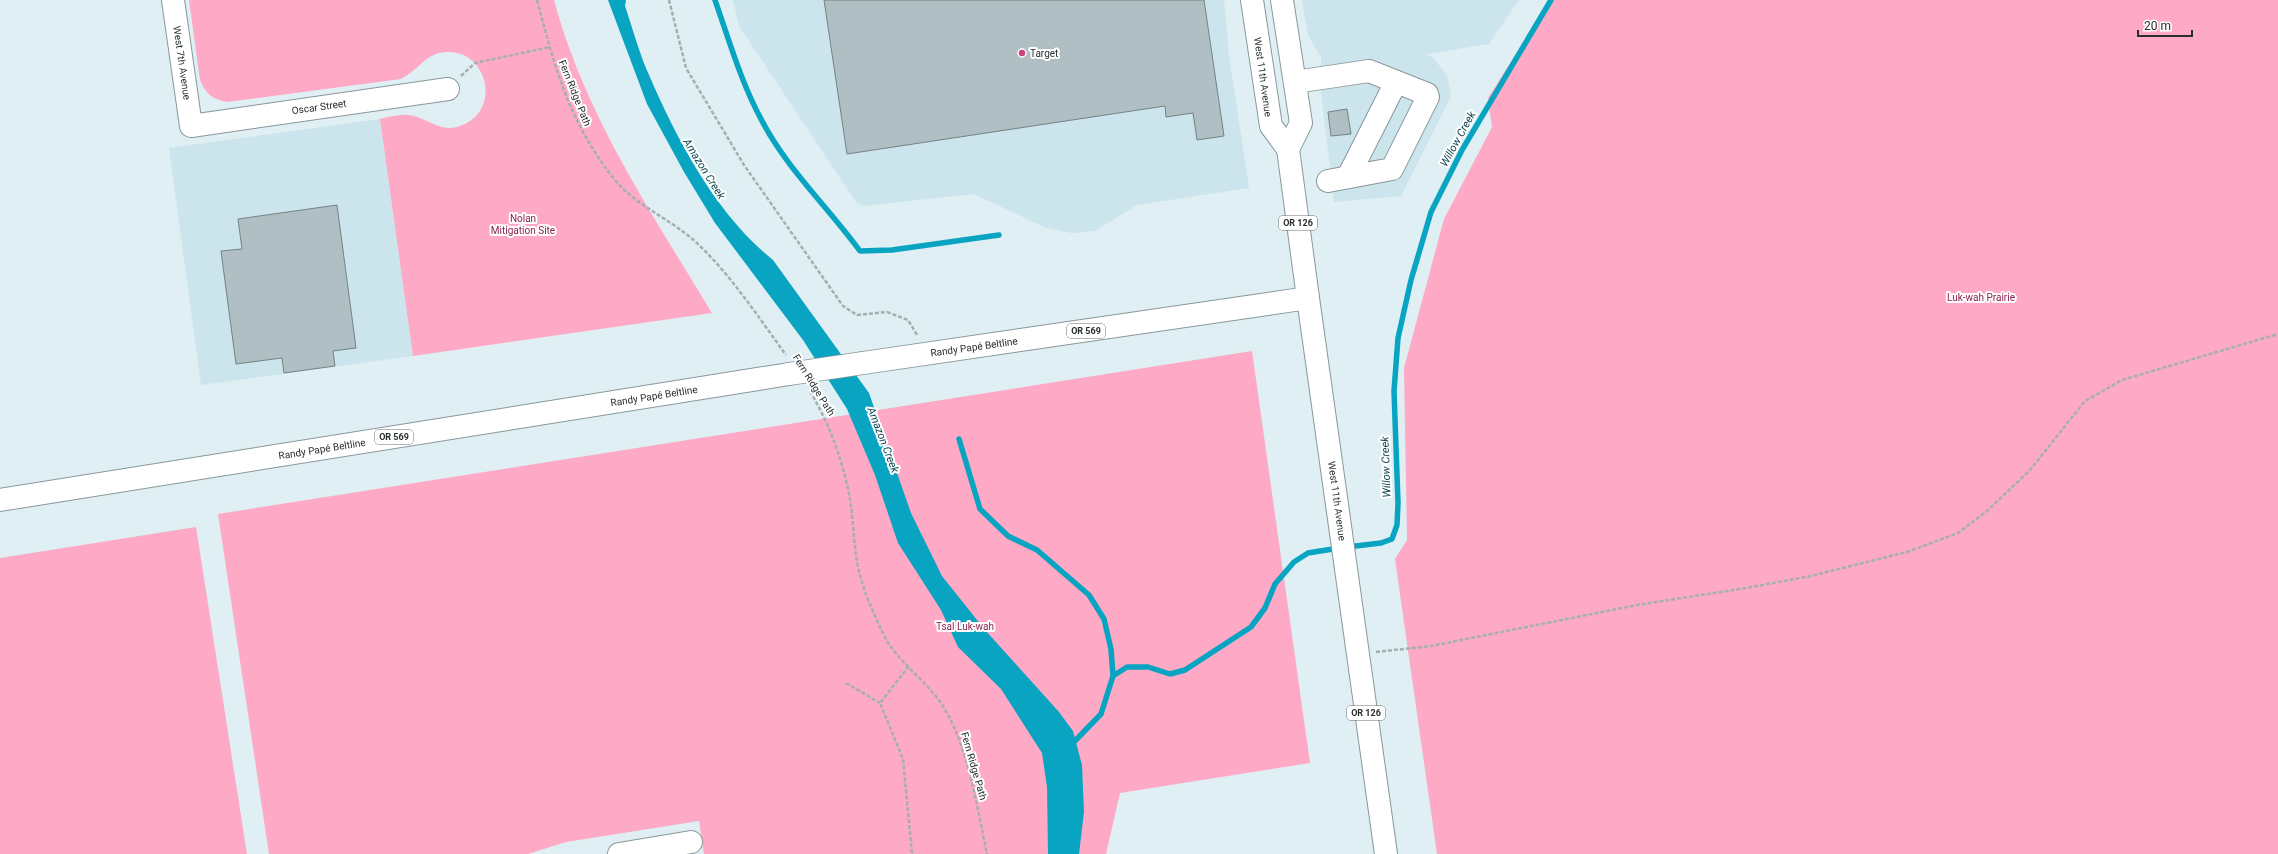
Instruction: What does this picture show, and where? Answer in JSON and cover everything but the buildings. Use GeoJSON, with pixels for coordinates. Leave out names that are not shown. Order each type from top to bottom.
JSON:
{"type":"FeatureCollection","features":[{"type":"Feature","properties":{"kind":"main road","name":"West 7th Avenue"},"geometry":{"type":"LineString","coordinates":[[173,0],[191,126]]}},
{"type":"Feature","properties":{"kind":"main road","name":"West 11th Avenue"},"geometry":{"type":"LineString","coordinates":[[1252,0],[1271,126],[1288,149],[1386,854]]}},
{"type":"Feature","properties":{"kind":"main road"},"geometry":{"type":"LineString","coordinates":[[1282,0],[1301,123],[1288,149]]}},
{"type":"Feature","properties":{"kind":"main road"},"geometry":{"type":"LineString","coordinates":[[1295,82],[1368,71],[1427,94],[1428,97],[1398,160],[1392,169],[1338,179],[1396,82]]}},
{"type":"Feature","properties":{"kind":"main road","name":"Oscar Street"},"geometry":{"type":"LineString","coordinates":[[191,126],[448,89]]}},
{"type":"Feature","properties":{"kind":"main road","name":"Randy Papé Beltline"},"geometry":{"type":"LineString","coordinates":[[0,500],[789,367],[863,363],[1308,298]]}},
{"type":"Feature","properties":{"kind":"main road"},"geometry":{"type":"LineString","coordinates":[[618,854],[682,847]]}},
{"type":"Feature","properties":{"kind":"path","name":"Fern Ridge Path"},"geometry":{"type":"LineString","coordinates":[[537,0],[561,84],[578,125],[604,165],[616,180],[644,206],[699,245],[725,273],[789,367]]}},
{"type":"Feature","properties":{"kind":"path"},"geometry":{"type":"LineString","coordinates":[[669,0],[686,68],[744,165],[843,306],[857,315],[887,312],[908,320],[929,354]]}},
{"type":"Feature","properties":{"kind":"path"},"geometry":{"type":"LineString","coordinates":[[448,89],[475,63],[550,47]]}},
{"type":"Feature","properties":{"kind":"path"},"geometry":{"type":"LineString","coordinates":[[1358,654],[1431,646],[1637,605],[1811,576],[1907,552],[1958,533],[1987,511],[2030,470],[2086,402],[2122,380],[2278,334]]}},
{"type":"Feature","properties":{"kind":"path","name":"Fern Ridge Path"},"geometry":{"type":"LineString","coordinates":[[809,389],[831,429],[841,462],[852,507],[860,574],[881,630],[887,642],[938,700],[956,730],[977,805],[987,854]]}},
{"type":"Feature","properties":{"kind":"path"},"geometry":{"type":"LineString","coordinates":[[880,703],[909,666]]}},
{"type":"Feature","properties":{"kind":"path"},"geometry":{"type":"LineString","coordinates":[[846,683],[880,703],[903,758],[912,854]]}},
{"type":"Feature","properties":{"kind":"shaded area"},"geometry":{"type":"Polygon","coordinates":[[[733,0],[1224,0],[1229,55],[1249,188],[1137,205],[1095,231],[1072,233],[1046,228],[974,194],[863,206],[856,202],[739,26],[733,0]]]}},
{"type":"Feature","properties":{"kind":"shaded area"},"geometry":{"type":"Polygon","coordinates":[[[1302,0],[1519,0],[1489,44],[1426,54],[1432,57],[1447,75],[1451,96],[1401,196],[1334,202],[1321,92],[1321,57],[1308,35],[1302,0]]]}},
{"type":"Feature","properties":{"kind":"shaded area"},"geometry":{"type":"Polygon","coordinates":[[[380,119],[413,356],[201,385],[169,148],[380,119]]]}},
{"type":"Feature","properties":{"kind":"green space","name":"Nolan Mitigation Site"},"geometry":{"type":"Polygon","coordinates":[[[189,0],[554,0],[567,42],[583,83],[602,123],[643,200],[712,313],[413,356],[380,119],[398,115],[408,115],[420,118],[438,126],[450,128],[457,127],[473,119],[482,108],[486,94],[484,80],[478,67],[467,57],[453,52],[436,54],[401,79],[227,102],[210,95],[200,80],[189,0]]]}},
{"type":"Feature","properties":{"kind":"green space","name":"Luk-wah Prairie"},"geometry":{"type":"Polygon","coordinates":[[[1550,0],[2278,0],[2278,854],[1437,854],[1395,559],[1407,540],[1404,368],[1444,219],[1492,127],[1488,98],[1550,0]]]}},
{"type":"Feature","properties":{"kind":"green space","name":"Tsal Luk-wah"},"geometry":{"type":"Polygon","coordinates":[[[1252,351],[1310,763],[1120,793],[1106,854],[704,854],[699,821],[566,842],[528,854],[269,854],[218,514],[1252,351]]]}},
{"type":"Feature","properties":{"kind":"green space"},"geometry":{"type":"Polygon","coordinates":[[[196,527],[247,854],[0,854],[0,558],[196,527]]]}},
{"type":"Feature","properties":{"kind":"water","name":"Amazon Creek"},"geometry":{"type":"Polygon","coordinates":[[[608,0],[626,0],[625,6],[645,67],[673,126],[700,175],[716,199],[752,242],[773,260],[869,393],[911,513],[942,576],[985,630],[1059,712],[1073,731],[1082,765],[1084,812],[1079,854],[1048,854],[1047,787],[1042,753],[1001,689],[958,647],[941,610],[898,543],[875,475],[847,409],[803,340],[715,223],[684,172],[647,104],[608,0]]]}},
{"type":"Feature","properties":{"kind":"waterway"},"geometry":{"type":"LineString","coordinates":[[715,0],[747,90],[771,137],[795,171],[860,251],[892,250],[999,235]]}},
{"type":"Feature","properties":{"kind":"waterway","name":"Willow Creek"},"geometry":{"type":"LineString","coordinates":[[1347,547],[1381,543],[1392,539],[1397,525],[1398,503],[1394,391],[1398,338],[1411,280],[1431,212],[1462,150],[1551,0]]}},
{"type":"Feature","properties":{"kind":"waterway"},"geometry":{"type":"LineString","coordinates":[[959,439],[980,509],[1008,536],[1037,550],[1089,595],[1104,619],[1111,649],[1113,676]]}},
{"type":"Feature","properties":{"kind":"waterway","name":"Willow Creek"},"geometry":{"type":"LineString","coordinates":[[1070,746],[1101,714],[1113,676],[1127,667],[1148,667],[1170,674],[1185,670],[1251,627],[1265,608],[1275,584],[1294,562],[1308,553],[1339,548]]}},
{"type":"Feature","properties":{"kind":"place","name":"Target"},"geometry":{"type":"Point","coordinates":[1022,53]}}]}
